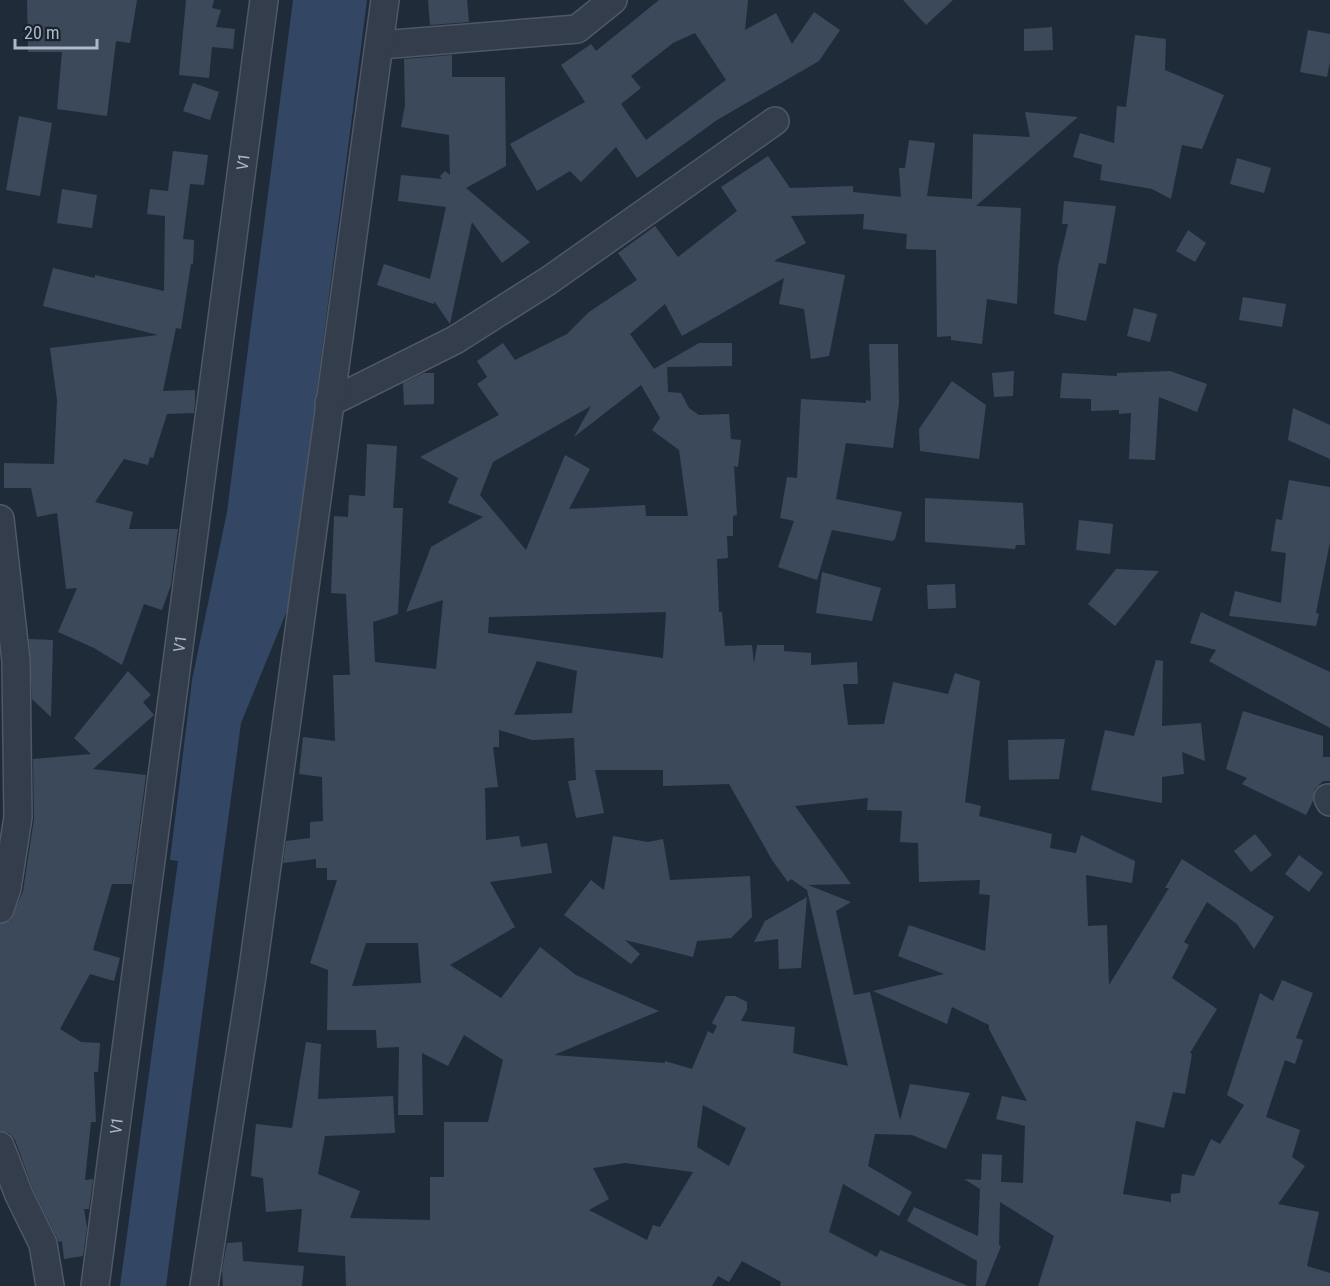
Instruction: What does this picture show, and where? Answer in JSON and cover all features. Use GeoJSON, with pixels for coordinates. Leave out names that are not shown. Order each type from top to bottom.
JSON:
{"type":"FeatureCollection","features":[{"type":"Feature","properties":{"kind":"street","name":"V1"},"geometry":{"type":"LineString","coordinates":[[94,1286],[264,0]]}},
{"type":"Feature","properties":{"kind":"street"},"geometry":{"type":"LineString","coordinates":[[204,1286],[252,976],[386,0]]}},
{"type":"Feature","properties":{"kind":"street"},"geometry":{"type":"LineString","coordinates":[[381,45],[578,29],[613,0]]}},
{"type":"Feature","properties":{"kind":"street"},"geometry":{"type":"LineString","coordinates":[[329,403],[455,340],[539,286],[774,121]]}},
{"type":"Feature","properties":{"kind":"street"},"geometry":{"type":"LineString","coordinates":[[0,519],[16,661],[18,817],[7,888],[0,909]]}},
{"type":"Feature","properties":{"kind":"street"},"geometry":{"type":"LineString","coordinates":[[0,1146],[19,1195],[44,1244],[50,1286]]}},
{"type":"Feature","properties":{"kind":"water"},"geometry":{"type":"Polygon","coordinates":[[[293,0],[367,0],[289,606],[241,723],[166,1286],[120,1286],[178,861],[170,860],[192,680],[227,512],[293,0]]]}},
{"type":"Feature","properties":{"kind":"building"},"geometry":{"type":"Polygon","coordinates":[[[27,0],[137,0],[130,43],[116,41],[107,116],[57,109],[62,52],[28,52],[27,0]]]}},
{"type":"Feature","properties":{"kind":"building"},"geometry":{"type":"Polygon","coordinates":[[[186,0],[214,0],[212,8],[221,10],[216,27],[235,29],[233,49],[212,47],[209,78],[179,75],[186,0]]]}},
{"type":"Feature","properties":{"kind":"building"},"geometry":{"type":"Polygon","coordinates":[[[428,0],[467,0],[469,22],[430,25],[428,0]]]}},
{"type":"Feature","properties":{"kind":"building"},"geometry":{"type":"Polygon","coordinates":[[[659,0],[748,0],[745,30],[776,13],[792,44],[814,12],[840,30],[819,61],[717,120],[637,178],[616,147],[581,182],[570,171],[537,191],[510,144],[585,102],[561,65],[591,44],[596,51],[659,0]],[[695,33],[673,43],[631,76],[641,88],[621,104],[646,140],[726,80],[695,33]]]}},
{"type":"Feature","properties":{"kind":"building"},"geometry":{"type":"Polygon","coordinates":[[[903,0],[953,0],[926,25],[903,0]]]}},
{"type":"Feature","properties":{"kind":"building"},"geometry":{"type":"Polygon","coordinates":[[[1052,27],[1053,50],[1024,51],[1024,29],[1052,27]]]}},
{"type":"Feature","properties":{"kind":"building"},"geometry":{"type":"Polygon","coordinates":[[[1308,30],[1330,34],[1330,62],[1327,77],[1300,72],[1308,30]]]}},
{"type":"Feature","properties":{"kind":"building"},"geometry":{"type":"Polygon","coordinates":[[[1135,35],[1166,39],[1165,70],[1224,95],[1202,149],[1182,145],[1171,199],[1152,189],[1100,180],[1102,165],[1073,157],[1080,133],[1114,143],[1117,106],[1126,107],[1135,35]]]}},
{"type":"Feature","properties":{"kind":"building"},"geometry":{"type":"Polygon","coordinates":[[[452,55],[452,77],[505,77],[506,166],[466,188],[530,242],[502,263],[472,222],[450,324],[434,301],[434,304],[377,285],[384,264],[430,279],[446,207],[398,201],[401,175],[442,179],[440,176],[445,171],[450,175],[449,135],[401,127],[405,105],[404,59],[452,55]]]}},
{"type":"Feature","properties":{"kind":"building"},"geometry":{"type":"Polygon","coordinates":[[[193,83],[219,92],[210,120],[183,111],[193,83]]]}},
{"type":"Feature","properties":{"kind":"building"},"geometry":{"type":"Polygon","coordinates":[[[1025,112],[1078,117],[976,206],[1021,208],[1017,304],[987,299],[982,344],[951,340],[951,336],[937,337],[936,250],[906,249],[907,234],[863,229],[864,214],[791,216],[806,243],[774,261],[845,275],[829,356],[811,359],[804,309],[779,304],[784,278],[682,336],[665,304],[630,334],[654,369],[699,343],[732,343],[732,366],[667,367],[668,392],[681,393],[689,408],[699,415],[729,414],[731,439],[741,440],[738,467],[734,466],[737,515],[733,516],[733,536],[727,536],[728,558],[717,559],[719,612],[722,612],[725,646],[752,645],[754,664],[757,645],[784,645],[784,651],[811,653],[811,665],[857,662],[858,684],[843,684],[848,725],[884,724],[893,682],[948,694],[955,673],[980,681],[965,802],[981,806],[979,816],[1052,834],[1050,848],[1076,853],[1081,835],[1135,861],[1132,883],[1086,875],[1088,926],[1107,925],[1109,985],[1169,888],[1165,888],[1182,859],[1274,917],[1254,949],[1237,924],[1207,902],[1184,942],[1189,945],[1172,978],[1217,1009],[1190,1053],[1192,1054],[1185,1094],[1173,1092],[1164,1128],[1136,1121],[1123,1194],[1171,1202],[1171,1194],[1180,1193],[1182,1174],[1194,1176],[1211,1139],[1220,1144],[1244,1105],[1227,1095],[1260,993],[1273,1001],[1282,980],[1313,993],[1296,1038],[1303,1040],[1295,1064],[1285,1060],[1266,1117],[1300,1130],[1292,1157],[1305,1166],[1278,1204],[1319,1212],[1307,1266],[1330,1273],[1330,1286],[1038,1286],[1054,1236],[1000,1202],[999,1245],[1001,1246],[985,1286],[976,1286],[977,1261],[907,1221],[914,1207],[978,1236],[980,1189],[964,1179],[981,1180],[982,1154],[1002,1155],[1001,1182],[1023,1183],[1025,1126],[996,1119],[1002,1096],[1027,1101],[989,1025],[952,1007],[947,1024],[873,991],[944,974],[898,956],[909,925],[985,951],[990,895],[979,894],[980,880],[919,882],[918,843],[900,842],[902,811],[867,810],[868,798],[795,806],[851,884],[808,885],[851,902],[836,911],[854,995],[870,992],[900,1120],[910,1084],[970,1093],[946,1149],[912,1135],[875,1134],[868,1166],[912,1192],[899,1216],[843,1184],[829,1232],[877,1257],[880,1250],[968,1286],[780,1286],[781,1282],[742,1261],[729,1282],[718,1276],[712,1286],[346,1286],[345,1256],[298,1252],[302,1209],[266,1212],[263,1178],[251,1176],[256,1124],[292,1128],[306,1042],[321,1044],[318,1099],[393,1096],[395,1133],[325,1136],[318,1174],[360,1191],[350,1218],[430,1220],[430,1177],[444,1177],[444,1122],[488,1122],[503,1060],[464,1035],[448,1066],[422,1053],[423,1115],[398,1115],[399,1047],[377,1048],[376,1030],[327,1030],[328,970],[310,963],[337,880],[327,880],[327,868],[316,868],[316,859],[283,863],[286,841],[310,838],[310,822],[323,821],[322,777],[299,774],[303,737],[335,741],[333,675],[350,675],[346,594],[331,593],[334,516],[348,517],[349,495],[365,496],[367,444],[397,446],[393,508],[403,508],[398,614],[373,622],[375,662],[436,669],[443,600],[406,612],[431,547],[483,517],[448,503],[458,478],[420,457],[499,415],[477,384],[487,377],[477,361],[503,343],[515,360],[567,334],[589,312],[637,280],[618,253],[655,226],[678,257],[737,211],[721,187],[768,156],[790,188],[853,186],[853,192],[901,197],[899,168],[905,168],[909,140],[935,143],[927,196],[972,199],[973,134],[1030,137],[1025,112]],[[641,385],[574,437],[591,406],[493,462],[480,495],[526,550],[565,455],[590,469],[569,509],[645,505],[646,516],[688,516],[679,450],[652,430],[660,418],[641,385]],[[666,612],[489,617],[488,633],[663,658],[666,612]],[[537,661],[514,715],[572,713],[577,671],[537,661]],[[499,730],[499,747],[493,747],[498,787],[485,788],[486,840],[519,836],[521,847],[547,843],[552,873],[490,882],[515,927],[450,965],[501,998],[540,947],[576,975],[659,1011],[554,1055],[665,1063],[665,1061],[692,1069],[708,1031],[713,1034],[717,1026],[712,1023],[726,996],[735,996],[747,1002],[747,1010],[741,1021],[795,1027],[793,1053],[848,1066],[807,890],[791,879],[788,882],[772,860],[729,784],[663,786],[663,770],[595,770],[604,813],[576,818],[568,781],[576,780],[574,738],[532,740],[499,730]],[[366,943],[352,986],[421,983],[418,943],[366,943]],[[703,1105],[697,1147],[729,1166],[746,1128],[703,1105]],[[625,1163],[593,1168],[609,1199],[589,1210],[647,1240],[653,1225],[660,1227],[693,1172],[625,1163]]]}},
{"type":"Feature","properties":{"kind":"building"},"geometry":{"type":"Polygon","coordinates":[[[19,116],[52,123],[40,196],[6,190],[19,116]]]}},
{"type":"Feature","properties":{"kind":"building"},"geometry":{"type":"Polygon","coordinates":[[[173,151],[208,155],[204,185],[190,184],[183,239],[194,240],[193,264],[191,264],[181,329],[176,328],[163,391],[195,390],[194,413],[167,414],[153,458],[150,457],[148,465],[124,459],[95,502],[133,512],[129,529],[178,529],[171,585],[162,610],[144,604],[122,665],[94,648],[58,632],[77,588],[66,589],[57,513],[37,517],[31,488],[4,488],[4,463],[54,464],[57,400],[50,348],[158,335],[43,306],[53,268],[164,291],[165,216],[147,214],[150,189],[168,191],[173,151]]]}},
{"type":"Feature","properties":{"kind":"building"},"geometry":{"type":"Polygon","coordinates":[[[1237,158],[1271,168],[1264,193],[1230,184],[1237,158]]]}},
{"type":"Feature","properties":{"kind":"building"},"geometry":{"type":"Polygon","coordinates":[[[62,189],[97,195],[92,228],[57,223],[62,189]]]}},
{"type":"Feature","properties":{"kind":"building"},"geometry":{"type":"Polygon","coordinates":[[[1064,201],[1116,206],[1106,264],[1099,263],[1086,321],[1054,314],[1058,266],[1068,224],[1062,224],[1064,201]]]}},
{"type":"Feature","properties":{"kind":"building"},"geometry":{"type":"Polygon","coordinates":[[[1188,230],[1206,243],[1195,262],[1176,251],[1188,230]]]}},
{"type":"Feature","properties":{"kind":"building"},"geometry":{"type":"Polygon","coordinates":[[[1243,297],[1286,304],[1282,327],[1239,320],[1243,297]]]}},
{"type":"Feature","properties":{"kind":"building"},"geometry":{"type":"Polygon","coordinates":[[[1134,308],[1157,314],[1150,342],[1127,336],[1134,308]]]}},
{"type":"Feature","properties":{"kind":"building"},"geometry":{"type":"Polygon","coordinates":[[[869,344],[898,344],[899,403],[893,448],[846,443],[836,499],[902,512],[895,539],[892,541],[832,530],[817,580],[778,567],[794,521],[780,518],[787,477],[797,478],[801,399],[866,403],[866,400],[871,401],[869,344]]]}},
{"type":"Feature","properties":{"kind":"building"},"geometry":{"type":"Polygon","coordinates":[[[1014,371],[1013,396],[994,397],[992,373],[1014,371]]]}},
{"type":"Feature","properties":{"kind":"building"},"geometry":{"type":"Polygon","coordinates":[[[1170,371],[1207,384],[1197,412],[1159,397],[1155,460],[1129,459],[1131,413],[1119,414],[1119,410],[1091,411],[1091,399],[1060,398],[1062,373],[1117,376],[1117,373],[1170,371]]]}},
{"type":"Feature","properties":{"kind":"building"},"geometry":{"type":"Polygon","coordinates":[[[424,373],[434,373],[434,404],[404,405],[403,383],[424,373]]]}},
{"type":"Feature","properties":{"kind":"building"},"geometry":{"type":"Polygon","coordinates":[[[952,381],[986,405],[979,459],[920,451],[919,429],[952,381]]]}},
{"type":"Feature","properties":{"kind":"building"},"geometry":{"type":"Polygon","coordinates":[[[1293,408],[1330,425],[1330,459],[1288,440],[1293,408]]]}},
{"type":"Feature","properties":{"kind":"building"},"geometry":{"type":"Polygon","coordinates":[[[1289,480],[1330,487],[1330,542],[1316,613],[1319,614],[1316,626],[1229,616],[1235,591],[1281,603],[1286,553],[1271,551],[1276,519],[1282,520],[1289,480]]]}},
{"type":"Feature","properties":{"kind":"building"},"geometry":{"type":"Polygon","coordinates":[[[925,498],[1023,503],[1025,545],[1016,545],[1015,549],[925,542],[925,498]]]}},
{"type":"Feature","properties":{"kind":"building"},"geometry":{"type":"Polygon","coordinates":[[[1079,520],[1113,524],[1110,554],[1076,550],[1079,520]]]}},
{"type":"Feature","properties":{"kind":"building"},"geometry":{"type":"Polygon","coordinates":[[[1116,569],[1159,571],[1115,626],[1088,604],[1116,569]]]}},
{"type":"Feature","properties":{"kind":"building"},"geometry":{"type":"Polygon","coordinates":[[[822,572],[881,588],[872,621],[816,613],[822,572]]]}},
{"type":"Feature","properties":{"kind":"building"},"geometry":{"type":"Polygon","coordinates":[[[955,584],[956,608],[928,609],[927,585],[955,584]]]}},
{"type":"Feature","properties":{"kind":"building"},"geometry":{"type":"Polygon","coordinates":[[[1201,612],[1330,672],[1330,728],[1209,661],[1216,650],[1190,643],[1201,612]]]}},
{"type":"Feature","properties":{"kind":"building"},"geometry":{"type":"Polygon","coordinates":[[[29,639],[53,640],[51,717],[32,699],[29,639]]]}},
{"type":"Feature","properties":{"kind":"building"},"geometry":{"type":"Polygon","coordinates":[[[1156,660],[1163,661],[1162,726],[1201,723],[1205,761],[1182,752],[1184,774],[1162,777],[1162,803],[1091,790],[1105,730],[1134,736],[1156,660]]]}},
{"type":"Feature","properties":{"kind":"building"},"geometry":{"type":"Polygon","coordinates":[[[128,671],[151,695],[143,702],[154,715],[93,769],[146,775],[132,884],[112,884],[93,950],[120,958],[114,981],[90,974],[60,1029],[81,1042],[100,1043],[98,1072],[94,1072],[96,1122],[91,1122],[85,1180],[93,1179],[89,1209],[84,1209],[87,1228],[83,1256],[64,1259],[62,1241],[59,1242],[33,1189],[15,1140],[9,1133],[0,1131],[0,924],[11,920],[23,891],[34,819],[33,759],[91,754],[74,738],[128,671]]]}},
{"type":"Feature","properties":{"kind":"building"},"geometry":{"type":"Polygon","coordinates":[[[1243,711],[1323,736],[1323,757],[1330,757],[1330,781],[1323,781],[1315,789],[1313,801],[1306,815],[1242,784],[1247,778],[1226,769],[1243,711]]]}},
{"type":"Feature","properties":{"kind":"building"},"geometry":{"type":"Polygon","coordinates":[[[1065,739],[1059,779],[1009,780],[1008,740],[1065,739]]]}},
{"type":"Feature","properties":{"kind":"building"},"geometry":{"type":"Polygon","coordinates":[[[1255,834],[1272,855],[1251,872],[1234,851],[1255,834]]]}},
{"type":"Feature","properties":{"kind":"building"},"geometry":{"type":"Polygon","coordinates":[[[613,836],[648,842],[663,839],[670,880],[750,876],[752,917],[731,938],[697,941],[693,957],[625,940],[640,954],[631,964],[564,915],[591,880],[604,890],[613,836]]]}},
{"type":"Feature","properties":{"kind":"building"},"geometry":{"type":"Polygon","coordinates":[[[1299,855],[1323,873],[1309,892],[1285,874],[1299,855]]]}},
{"type":"Feature","properties":{"kind":"building"},"geometry":{"type":"Polygon","coordinates":[[[807,897],[801,968],[779,969],[778,939],[754,942],[765,921],[807,897]]]}},
{"type":"Feature","properties":{"kind":"building"},"geometry":{"type":"Polygon","coordinates":[[[242,1242],[243,1261],[304,1266],[302,1286],[223,1286],[222,1270],[227,1243],[242,1242]]]}}]}
